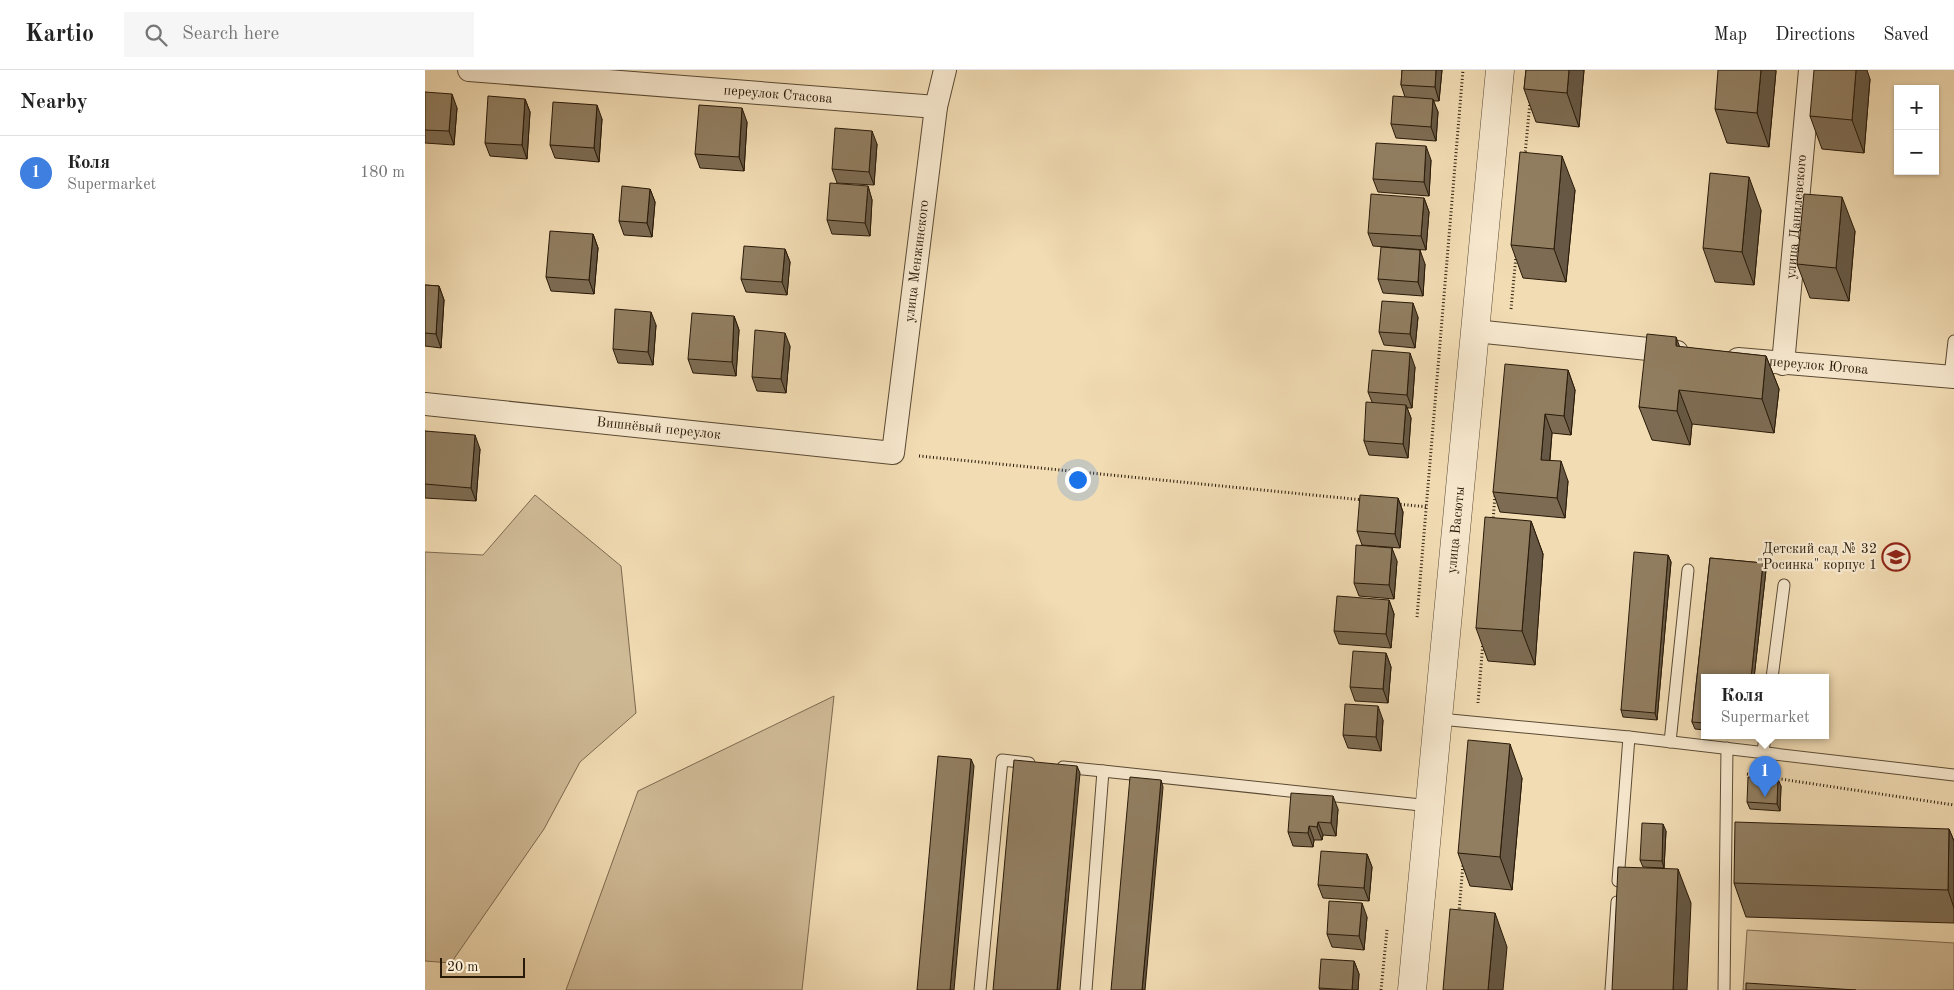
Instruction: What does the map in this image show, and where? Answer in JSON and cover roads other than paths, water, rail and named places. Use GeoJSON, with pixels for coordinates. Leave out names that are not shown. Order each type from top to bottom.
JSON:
{"type":"FeatureCollection","features":[{"type":"Feature","properties":{"kind":"street","name":"переулок Стасова"},"geometry":{"type":"LineString","coordinates":[[469,70],[936,107]]}},
{"type":"Feature","properties":{"kind":"street","name":"улица Менжинского"},"geometry":{"type":"LineString","coordinates":[[893,453],[936,107],[945,70]]}},
{"type":"Feature","properties":{"kind":"street","name":"улица Васюты"},"geometry":{"type":"LineString","coordinates":[[1413,990],[1500,70]]}},
{"type":"Feature","properties":{"kind":"street","name":"улица Данилевского"},"geometry":{"type":"LineString","coordinates":[[1783,364],[1810,70]]}},
{"type":"Feature","properties":{"kind":"street","name":"переулок Югова"},"geometry":{"type":"LineString","coordinates":[[1475,331],[1783,364],[1952,377]]}},
{"type":"Feature","properties":{"kind":"street","name":"Вишнёвый переулок"},"geometry":{"type":"LineString","coordinates":[[425,404],[893,453]]}},
{"type":"Feature","properties":{"kind":"lane"},"geometry":{"type":"LineString","coordinates":[[1952,377],[1954,341]]}},
{"type":"Feature","properties":{"kind":"lane"},"geometry":{"type":"LineString","coordinates":[[1670,742],[1688,570]]}},
{"type":"Feature","properties":{"kind":"lane"},"geometry":{"type":"LineString","coordinates":[[1773,674],[1784,585]]}},
{"type":"Feature","properties":{"kind":"lane"},"geometry":{"type":"LineString","coordinates":[[1440,719],[1629,737],[1954,775]]}},
{"type":"Feature","properties":{"kind":"lane"},"geometry":{"type":"LineString","coordinates":[[1611,990],[1629,737]]}},
{"type":"Feature","properties":{"kind":"lane"},"geometry":{"type":"LineString","coordinates":[[1763,752],[1765,739]]}},
{"type":"Feature","properties":{"kind":"lane"},"geometry":{"type":"LineString","coordinates":[[1724,990],[1727,748]]}},
{"type":"Feature","properties":{"kind":"lane"},"geometry":{"type":"LineString","coordinates":[[980,990],[1002,760],[1431,806]]}},
{"type":"Feature","properties":{"kind":"lane"},"geometry":{"type":"LineString","coordinates":[[1086,990],[1103,772]]}},
{"type":"Feature","properties":{"kind":"place","name":"Детский сад № 32 \"Росинка\" корпус 1"},"geometry":{"type":"Point","coordinates":[1896,557]}},
{"type":"Feature","properties":{"kind":"place","name":"Коля"},"geometry":{"type":"Point","coordinates":[1765,797]}}]}
